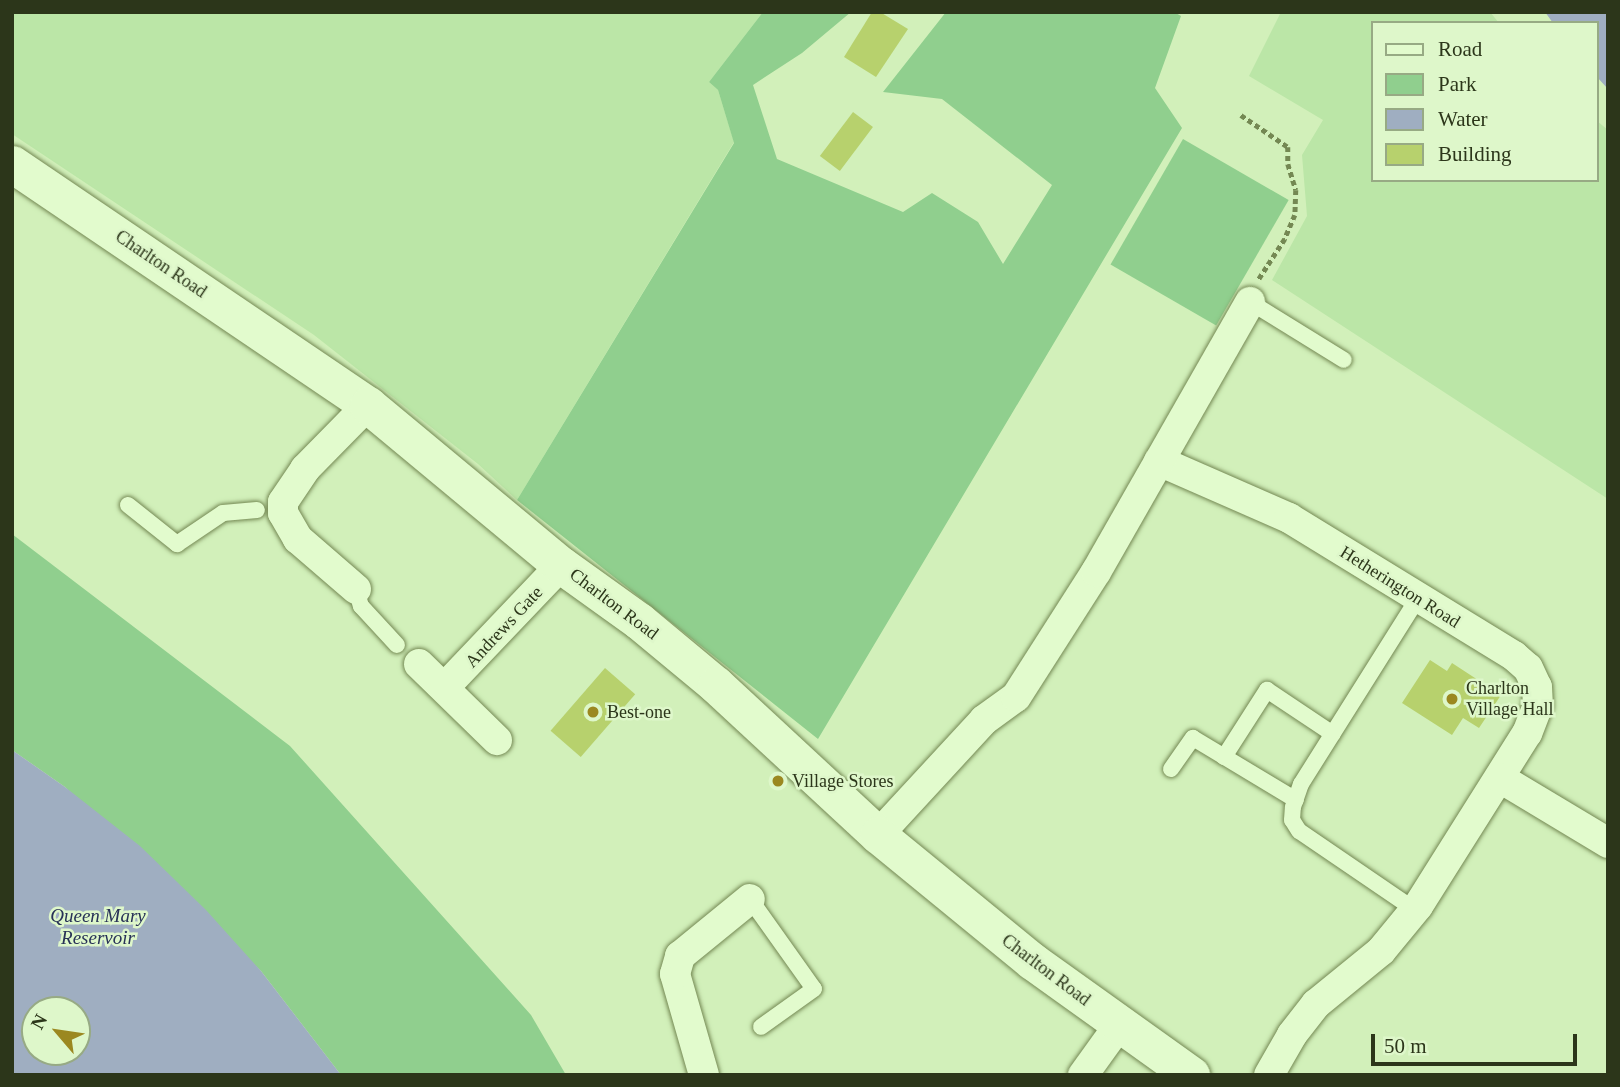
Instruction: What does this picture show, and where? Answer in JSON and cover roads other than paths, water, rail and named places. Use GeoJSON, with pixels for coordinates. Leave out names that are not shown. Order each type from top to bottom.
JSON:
{"type":"FeatureCollection","features":[{"type":"Feature","properties":{"kind":"street","name":"Charlton Road"},"geometry":{"type":"LineString","coordinates":[[12,164],[368,405],[561,565],[639,621],[716,685],[878,835],[1032,961],[1191,1075]]}},
{"type":"Feature","properties":{"kind":"street"},"geometry":{"type":"LineString","coordinates":[[878,835],[984,720],[1016,697],[1096,572],[1250,302]]}},
{"type":"Feature","properties":{"kind":"street"},"geometry":{"type":"LineString","coordinates":[[356,589],[270,512],[283,502],[305,469],[368,405]]}},
{"type":"Feature","properties":{"kind":"street","name":"Hetherington Road"},"geometry":{"type":"LineString","coordinates":[[1159,461],[1289,519],[1514,656],[1528,668],[1536,681],[1538,705],[1535,716],[1500,778],[1415,910],[1381,951],[1316,1004],[1292,1035],[1269,1075]]}},
{"type":"Feature","properties":{"kind":"street","name":"Andrews Gate"},"geometry":{"type":"LineString","coordinates":[[445,687],[561,565]]}},
{"type":"Feature","properties":{"kind":"street"},"geometry":{"type":"LineString","coordinates":[[408,654],[497,740]]}},
{"type":"Feature","properties":{"kind":"street"},"geometry":{"type":"LineString","coordinates":[[1500,778],[1608,843]]}},
{"type":"Feature","properties":{"kind":"street"},"geometry":{"type":"LineString","coordinates":[[704,1075],[675,974],[680,956],[750,899]]}},
{"type":"Feature","properties":{"kind":"street"},"geometry":{"type":"LineString","coordinates":[[1083,1075],[1119,1024]]}},
{"type":"Feature","properties":{"kind":"lane"},"geometry":{"type":"LineString","coordinates":[[1250,302],[1345,360]]}},
{"type":"Feature","properties":{"kind":"lane"},"geometry":{"type":"LineString","coordinates":[[128,505],[177,544],[223,513],[270,512]]}},
{"type":"Feature","properties":{"kind":"lane"},"geometry":{"type":"LineString","coordinates":[[356,589],[361,606],[408,654]]}},
{"type":"Feature","properties":{"kind":"lane"},"geometry":{"type":"LineString","coordinates":[[1415,910],[1299,831],[1292,820],[1301,784],[1418,598]]}},
{"type":"Feature","properties":{"kind":"lane"},"geometry":{"type":"LineString","coordinates":[[1224,757],[1268,690],[1333,734]]}},
{"type":"Feature","properties":{"kind":"lane"},"geometry":{"type":"LineString","coordinates":[[1171,769],[1193,738],[1296,800]]}},
{"type":"Feature","properties":{"kind":"lane"},"geometry":{"type":"LineString","coordinates":[[750,899],[814,989],[761,1027]]}},
{"type":"Feature","properties":{"kind":"water"},"geometry":{"type":"Polygon","coordinates":[[[1545,12],[1608,12],[1608,89],[1599,79],[1599,21],[1552,21],[1545,12]]]}},
{"type":"Feature","properties":{"kind":"water","name":"Queen Mary Reservoir"},"geometry":{"type":"Polygon","coordinates":[[[12,750],[65,787],[140,846],[206,910],[261,971],[341,1075],[12,1075],[12,750]]]}},
{"type":"Feature","properties":{"kind":"place","name":"Charlton Village Hall"},"geometry":{"type":"Point","coordinates":[1452,699]}},
{"type":"Feature","properties":{"kind":"place","name":"Best-one"},"geometry":{"type":"Point","coordinates":[593,712]}},
{"type":"Feature","properties":{"kind":"place","name":"Village Stores"},"geometry":{"type":"Point","coordinates":[778,781]}}]}
